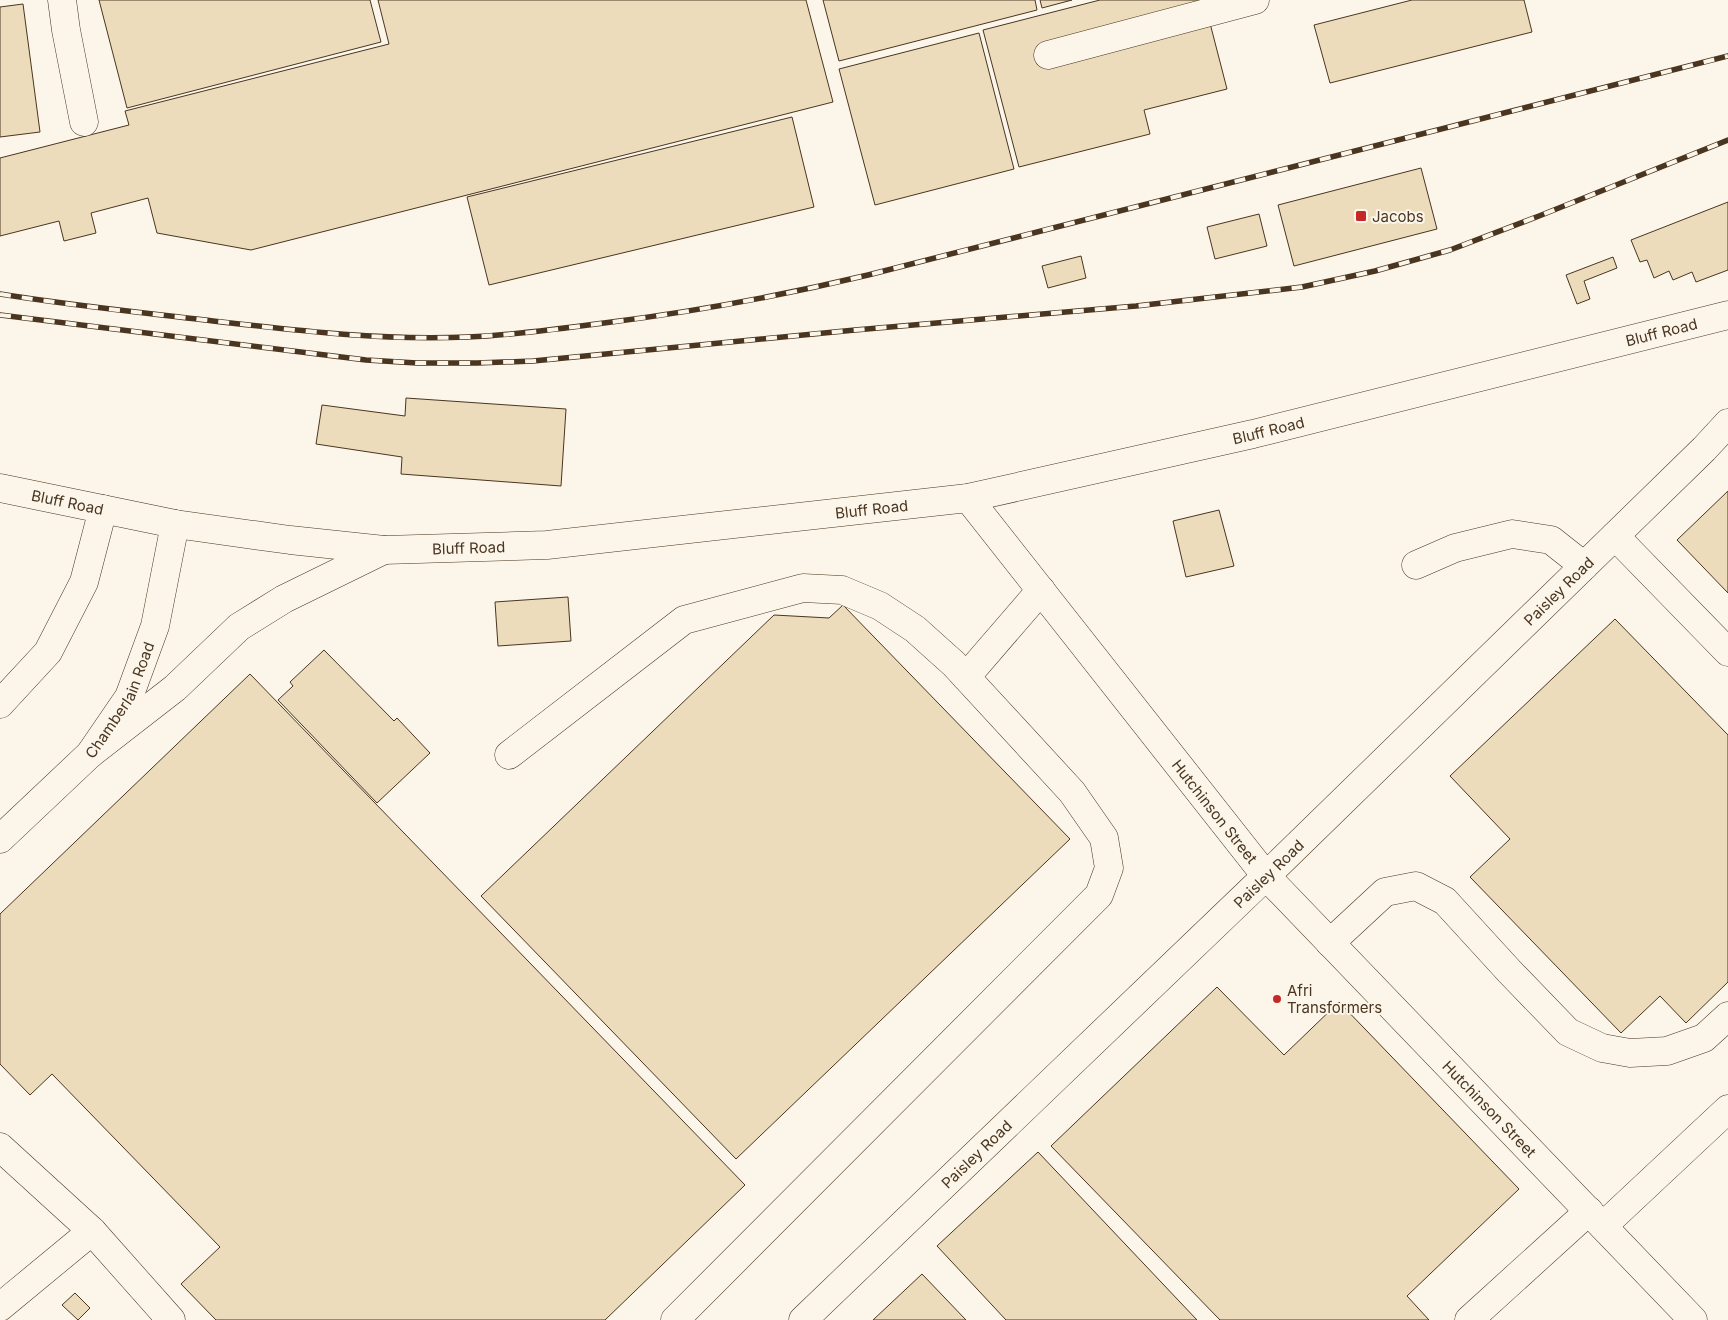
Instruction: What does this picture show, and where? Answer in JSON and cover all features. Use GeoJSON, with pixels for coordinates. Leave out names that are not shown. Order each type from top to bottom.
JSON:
{"type":"FeatureCollection","features":[{"type":"Feature","properties":{"kind":"street"},"geometry":{"type":"LineString","coordinates":[[62,0],[84,122]]}},
{"type":"Feature","properties":{"kind":"street"},"geometry":{"type":"LineString","coordinates":[[1048,55],[1255,0]]}},
{"type":"Feature","properties":{"kind":"street","name":"Bluff Road"},"geometry":{"type":"LineString","coordinates":[[0,488],[175,524],[290,540],[384,550],[547,545],[968,498],[1253,434],[1728,315]]}},
{"type":"Feature","properties":{"kind":"street","name":"Paisley Road"},"geometry":{"type":"LineString","coordinates":[[803,1320],[1266,876],[1616,536],[1728,423]]}},
{"type":"Feature","properties":{"kind":"street","name":"Hutchinson Street"},"geometry":{"type":"LineString","coordinates":[[968,498],[1266,876],[1693,1320]]}},
{"type":"Feature","properties":{"kind":"street"},"geometry":{"type":"LineString","coordinates":[[0,704],[48,652],[84,582],[103,509]]}},
{"type":"Feature","properties":{"kind":"street","name":"Chamberlain Road"},"geometry":{"type":"LineString","coordinates":[[0,839],[90,754],[129,697],[155,626],[175,524]]}},
{"type":"Feature","properties":{"kind":"street"},"geometry":{"type":"LineString","coordinates":[[1416,565],[1456,548],[1512,534],[1552,540],[1584,566]]}},
{"type":"Feature","properties":{"kind":"street"},"geometry":{"type":"LineString","coordinates":[[1616,536],[1728,652]]}},
{"type":"Feature","properties":{"kind":"street"},"geometry":{"type":"LineString","coordinates":[[90,754],[175,688],[239,627],[284,599],[384,550]]}},
{"type":"Feature","properties":{"kind":"street"},"geometry":{"type":"LineString","coordinates":[[509,755],[684,620],[803,588],[842,590],[880,606],[916,629],[954,664],[1072,792],[1104,838],[1109,868],[1099,894],[675,1320]]}},
{"type":"Feature","properties":{"kind":"street"},"geometry":{"type":"LineString","coordinates":[[966,677],[1041,590]]}},
{"type":"Feature","properties":{"kind":"street"},"geometry":{"type":"LineString","coordinates":[[1330,943],[1385,892],[1416,886],[1445,902],[1568,1032],[1602,1048],[1630,1053],[1667,1051],[1704,1038],[1728,1016]]}},
{"type":"Feature","properties":{"kind":"street"},"geometry":{"type":"LineString","coordinates":[[1469,1320],[1596,1219],[1728,1109]]}},
{"type":"Feature","properties":{"kind":"street"},"geometry":{"type":"LineString","coordinates":[[0,1147],[92,1231],[171,1320]]}},
{"type":"Feature","properties":{"kind":"street"},"geometry":{"type":"LineString","coordinates":[[0,1308],[92,1231]]}},
{"type":"Feature","properties":{"kind":"building"},"geometry":{"type":"Polygon","coordinates":[[[99,0],[370,0],[381,42],[127,108],[99,0]]]}},
{"type":"Feature","properties":{"kind":"building"},"geometry":{"type":"Polygon","coordinates":[[[378,0],[806,0],[833,102],[251,250],[157,233],[148,198],[91,213],[96,233],[64,241],[59,221],[0,236],[0,158],[129,125],[125,111],[389,44],[378,0]]]}},
{"type":"Feature","properties":{"kind":"building"},"geometry":{"type":"Polygon","coordinates":[[[823,0],[1035,0],[1037,10],[839,61],[823,0]]]}},
{"type":"Feature","properties":{"kind":"building"},"geometry":{"type":"Polygon","coordinates":[[[1040,0],[1072,0],[1042,8],[1040,0]]]}},
{"type":"Feature","properties":{"kind":"building"},"geometry":{"type":"Polygon","coordinates":[[[1100,0],[1204,0],[1227,89],[1144,110],[1150,134],[1019,167],[983,30],[1100,0]]]}},
{"type":"Feature","properties":{"kind":"building"},"geometry":{"type":"Polygon","coordinates":[[[1412,0],[1524,0],[1532,32],[1330,83],[1314,25],[1412,0]]]}},
{"type":"Feature","properties":{"kind":"building"},"geometry":{"type":"Polygon","coordinates":[[[23,4],[40,132],[0,137],[0,7],[23,4]]]}},
{"type":"Feature","properties":{"kind":"building"},"geometry":{"type":"Polygon","coordinates":[[[979,33],[1014,169],[875,205],[839,69],[979,33]]]}},
{"type":"Feature","properties":{"kind":"building"},"geometry":{"type":"Polygon","coordinates":[[[792,117],[814,207],[489,285],[467,197],[792,117]]]}},
{"type":"Feature","properties":{"kind":"building"},"geometry":{"type":"Polygon","coordinates":[[[1421,168],[1437,229],[1294,266],[1278,205],[1421,168]]]}},
{"type":"Feature","properties":{"kind":"building"},"geometry":{"type":"Polygon","coordinates":[[[1728,202],[1728,270],[1696,282],[1692,272],[1673,280],[1669,271],[1654,278],[1647,260],[1640,262],[1631,240],[1728,202]]]}},
{"type":"Feature","properties":{"kind":"building"},"geometry":{"type":"Polygon","coordinates":[[[1259,214],[1267,246],[1215,259],[1207,227],[1259,214]]]}},
{"type":"Feature","properties":{"kind":"building"},"geometry":{"type":"Polygon","coordinates":[[[1081,256],[1086,278],[1048,288],[1042,266],[1081,256]]]}},
{"type":"Feature","properties":{"kind":"building"},"geometry":{"type":"Polygon","coordinates":[[[1613,257],[1617,268],[1584,281],[1590,299],[1577,304],[1566,275],[1613,257]]]}},
{"type":"Feature","properties":{"kind":"building"},"geometry":{"type":"Polygon","coordinates":[[[406,398],[566,409],[561,486],[401,474],[402,457],[316,444],[322,405],[405,416],[406,398]]]}},
{"type":"Feature","properties":{"kind":"building"},"geometry":{"type":"Polygon","coordinates":[[[1728,491],[1728,593],[1677,540],[1728,491]]]}},
{"type":"Feature","properties":{"kind":"building"},"geometry":{"type":"Polygon","coordinates":[[[1219,510],[1234,566],[1186,577],[1173,521],[1219,510]]]}},
{"type":"Feature","properties":{"kind":"building"},"geometry":{"type":"Polygon","coordinates":[[[568,597],[571,641],[498,646],[495,602],[568,597]]]}},
{"type":"Feature","properties":{"kind":"building"},"geometry":{"type":"Polygon","coordinates":[[[843,605],[1070,839],[736,1159],[481,896],[774,615],[829,618],[843,605]]]}},
{"type":"Feature","properties":{"kind":"building"},"geometry":{"type":"Polygon","coordinates":[[[1615,619],[1728,735],[1728,982],[1686,1023],[1660,996],[1621,1033],[1470,877],[1510,839],[1450,776],[1615,619]]]}},
{"type":"Feature","properties":{"kind":"building"},"geometry":{"type":"Polygon","coordinates":[[[324,650],[394,721],[397,718],[430,753],[377,803],[278,700],[293,686],[290,682],[324,650]]]}},
{"type":"Feature","properties":{"kind":"building"},"geometry":{"type":"Polygon","coordinates":[[[250,674],[745,1185],[605,1320],[216,1320],[181,1284],[220,1247],[52,1074],[30,1095],[0,1064],[0,914],[250,674]]]}},
{"type":"Feature","properties":{"kind":"building"},"geometry":{"type":"Polygon","coordinates":[[[1217,987],[1284,1055],[1339,1002],[1519,1189],[1407,1296],[1429,1320],[1220,1320],[1051,1146],[1217,987]]]}},
{"type":"Feature","properties":{"kind":"building"},"geometry":{"type":"Polygon","coordinates":[[[1038,1152],[1197,1320],[1006,1320],[937,1246],[1038,1152]]]}},
{"type":"Feature","properties":{"kind":"building"},"geometry":{"type":"Polygon","coordinates":[[[922,1274],[966,1320],[873,1320],[922,1274]]]}},
{"type":"Feature","properties":{"kind":"building"},"geometry":{"type":"Polygon","coordinates":[[[75,1293],[90,1308],[78,1320],[62,1305],[75,1293]]]}},
{"type":"Feature","properties":{"kind":"railway"},"geometry":{"type":"LineString","coordinates":[[0,294],[77,305],[270,327],[369,336],[435,338],[502,335],[637,319],[736,303],[868,275],[1728,56]]}},
{"type":"Feature","properties":{"kind":"railway"},"geometry":{"type":"LineString","coordinates":[[0,315],[366,360],[417,363],[477,363],[533,361],[855,330],[1136,306],[1302,287],[1375,271],[1450,250],[1728,140]]}},
{"type":"Feature","properties":{"kind":"place","name":"Jacobs"},"geometry":{"type":"Point","coordinates":[1361,216]}},
{"type":"Feature","properties":{"kind":"place","name":"Afri Transformers"},"geometry":{"type":"Point","coordinates":[1277,999]}}]}
